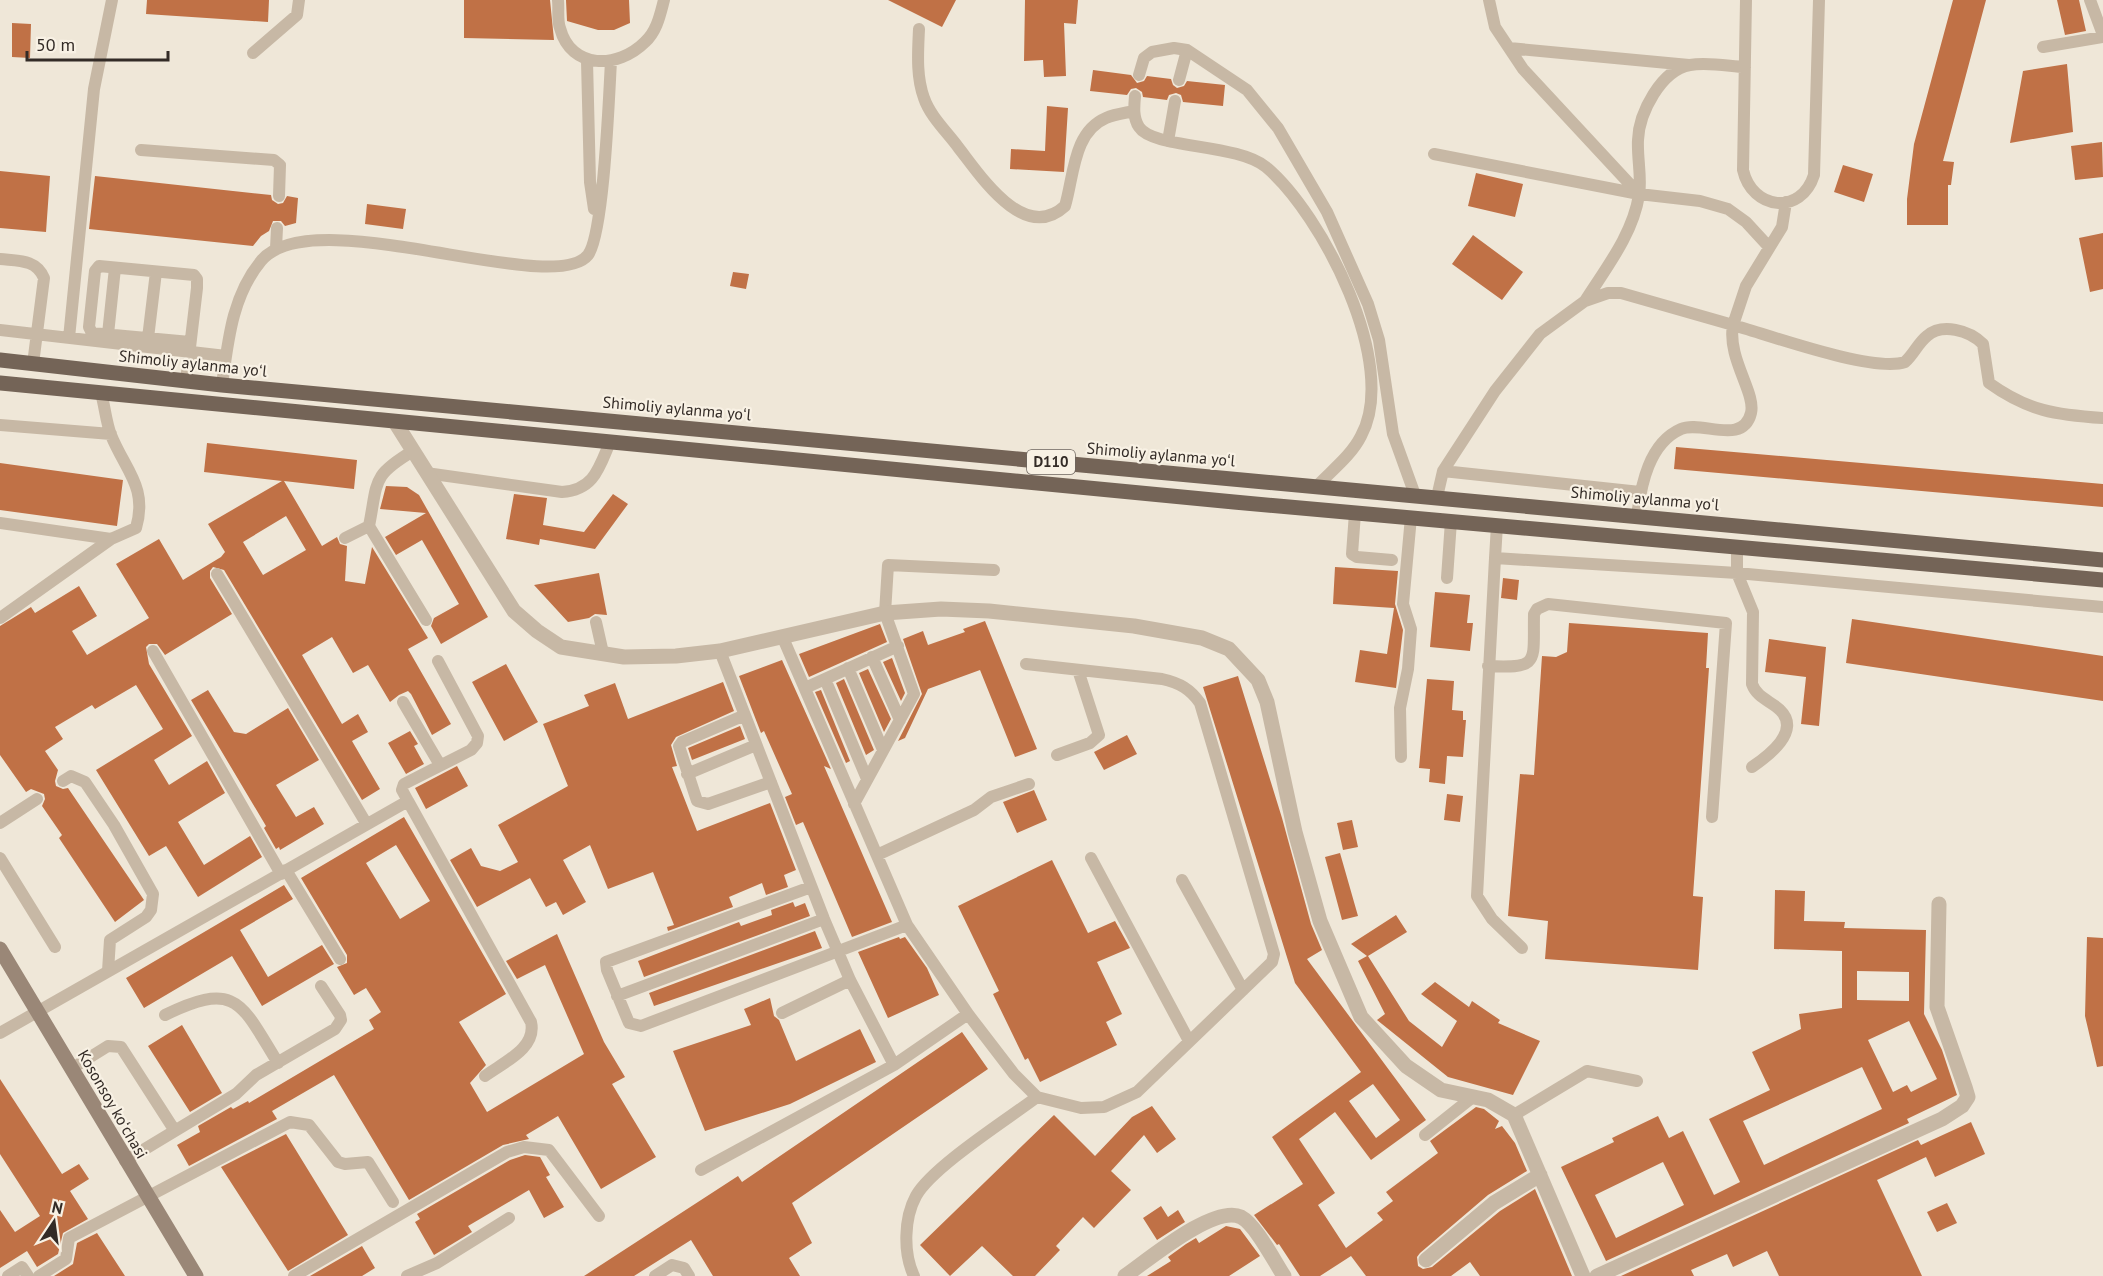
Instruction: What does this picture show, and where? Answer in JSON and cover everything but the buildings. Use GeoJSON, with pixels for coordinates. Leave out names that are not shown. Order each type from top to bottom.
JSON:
{"type":"FeatureCollection","features":[{"type":"Feature","properties":{"kind":"main road","name":"Shimoliy aylanma yoʻl"},"geometry":{"type":"LineString","coordinates":[[0,360],[222,385],[2103,560]]}},
{"type":"Feature","properties":{"kind":"main road","name":"D110"},"geometry":{"type":"LineString","coordinates":[[0,383],[1354,513],[2103,580]]}},
{"type":"Feature","properties":{"kind":"main road"},"geometry":{"type":"LineString","coordinates":[[1153,494],[1155,472]]}},
{"type":"Feature","properties":{"kind":"main road"},"geometry":{"type":"LineString","coordinates":[[1637,516],[1637,538]]}},
{"type":"Feature","properties":{"kind":"main road","name":"Kosonsoy koʻchasi"},"geometry":{"type":"LineString","coordinates":[[0,949],[196,1276]]}},
{"type":"Feature","properties":{"kind":"street"},"geometry":{"type":"LineString","coordinates":[[395,422],[514,611],[537,631],[561,646],[624,657],[676,656],[720,651],[885,613],[941,609],[1082,620],[1202,638],[1229,649],[1257,680],[1267,702],[1295,832],[1320,921],[1361,1017],[1406,1066],[1441,1090],[1488,1100],[1514,1115],[1583,1276]]}},
{"type":"Feature","properties":{"kind":"street"},"geometry":{"type":"LineString","coordinates":[[1597,1276],[1906,1136],[1942,1119],[1962,1106],[1968,1097],[1937,1007],[1939,904]]}},
{"type":"Feature","properties":{"kind":"street"},"geometry":{"type":"LineString","coordinates":[[1426,1260],[1494,1203],[1540,1175]]}},
{"type":"Feature","properties":{"kind":"street"},"geometry":{"type":"LineString","coordinates":[[1125,1276],[1199,1226],[1218,1216],[1230,1215],[1240,1217],[1251,1226],[1284,1276]]}},
{"type":"Feature","properties":{"kind":"lane"},"geometry":{"type":"LineString","coordinates":[[69,338],[94,89],[112,0]]}},
{"type":"Feature","properties":{"kind":"lane"},"geometry":{"type":"LineString","coordinates":[[253,53],[297,15],[300,0]]}},
{"type":"Feature","properties":{"kind":"lane"},"geometry":{"type":"LineString","coordinates":[[558,0],[560,28],[571,51],[587,60],[611,61],[631,54],[647,41],[658,23],[664,0]]}},
{"type":"Feature","properties":{"kind":"lane"},"geometry":{"type":"LineString","coordinates":[[1489,0],[1495,27],[1523,69],[1639,194]]}},
{"type":"Feature","properties":{"kind":"lane"},"geometry":{"type":"LineString","coordinates":[[1746,0],[1743,170],[1747,186],[1764,199],[1786,202],[1799,199],[1809,190],[1814,175],[1819,0]]}},
{"type":"Feature","properties":{"kind":"lane"},"geometry":{"type":"LineString","coordinates":[[2043,47],[2103,36],[2090,0]]}},
{"type":"Feature","properties":{"kind":"lane"},"geometry":{"type":"LineString","coordinates":[[918,29],[918,71],[924,99],[995,194],[1013,209],[1038,216],[1057,213],[1065,206],[1081,142],[1091,129],[1105,118],[1134,111]]}},
{"type":"Feature","properties":{"kind":"lane"},"geometry":{"type":"LineString","coordinates":[[1139,75],[1144,58],[1152,52],[1174,48],[1187,50],[1247,90],[1278,128],[1327,212],[1368,304],[1383,361],[1393,434],[1415,495]]}},
{"type":"Feature","properties":{"kind":"lane"},"geometry":{"type":"LineString","coordinates":[[1509,48],[1689,65],[1745,67]]}},
{"type":"Feature","properties":{"kind":"lane"},"geometry":{"type":"LineString","coordinates":[[1179,80],[1187,50]]}},
{"type":"Feature","properties":{"kind":"lane"},"geometry":{"type":"LineString","coordinates":[[587,60],[590,182],[596,222]]}},
{"type":"Feature","properties":{"kind":"lane"},"geometry":{"type":"LineString","coordinates":[[222,385],[233,316],[245,282],[262,259],[276,248],[291,243],[326,241],[380,243],[528,266],[563,266],[577,262],[589,254],[605,162],[611,61]]}},
{"type":"Feature","properties":{"kind":"lane"},"geometry":{"type":"LineString","coordinates":[[1585,301],[1630,225],[1639,194],[1638,137],[1643,112],[1669,76],[1689,65]]}},
{"type":"Feature","properties":{"kind":"lane"},"geometry":{"type":"LineString","coordinates":[[1135,96],[1134,111],[1140,128],[1152,136],[1168,141],[1241,153],[1267,168],[1297,198],[1344,280],[1357,309],[1372,397],[1362,436],[1316,487]]}},
{"type":"Feature","properties":{"kind":"lane"},"geometry":{"type":"LineString","coordinates":[[1168,141],[1175,101]]}},
{"type":"Feature","properties":{"kind":"lane"},"geometry":{"type":"LineString","coordinates":[[141,150],[273,160],[280,165],[279,196]]}},
{"type":"Feature","properties":{"kind":"lane"},"geometry":{"type":"LineString","coordinates":[[1434,154],[1639,194],[1700,201],[1728,209],[1746,222],[1769,247]]}},
{"type":"Feature","properties":{"kind":"lane"},"geometry":{"type":"LineString","coordinates":[[1637,516],[1640,492],[1646,472],[1657,449],[1672,434],[1683,428],[1695,427],[1732,430],[1748,421],[1752,405],[1732,351],[1733,325],[1746,286],[1782,227],[1786,202]]}},
{"type":"Feature","properties":{"kind":"lane"},"geometry":{"type":"LineString","coordinates":[[276,248],[277,228]]}},
{"type":"Feature","properties":{"kind":"lane"},"geometry":{"type":"LineString","coordinates":[[0,259],[24,261],[40,270],[44,278],[33,364]]}},
{"type":"Feature","properties":{"kind":"lane"},"geometry":{"type":"LineString","coordinates":[[186,381],[189,347],[197,279],[194,275],[99,266],[95,271],[89,327],[92,333],[148,338],[189,347],[226,356]]}},
{"type":"Feature","properties":{"kind":"lane"},"geometry":{"type":"LineString","coordinates":[[108,334],[116,268]]}},
{"type":"Feature","properties":{"kind":"lane"},"geometry":{"type":"LineString","coordinates":[[148,338],[156,272]]}},
{"type":"Feature","properties":{"kind":"lane"},"geometry":{"type":"LineString","coordinates":[[1437,497],[1443,471],[1495,392],[1540,334],[1585,301],[1608,293],[1620,293],[1852,358],[1882,364],[1905,362],[1924,338],[1934,330],[1960,331],[1983,344],[1989,383],[2014,401],[2067,416],[2103,418]]}},
{"type":"Feature","properties":{"kind":"lane"},"geometry":{"type":"LineString","coordinates":[[0,330],[189,347]]}},
{"type":"Feature","properties":{"kind":"lane"},"geometry":{"type":"LineString","coordinates":[[0,618],[111,539],[136,528],[141,510],[136,484],[111,434],[101,393]]}},
{"type":"Feature","properties":{"kind":"lane"},"geometry":{"type":"LineString","coordinates":[[0,425],[111,434]]}},
{"type":"Feature","properties":{"kind":"lane"},"geometry":{"type":"LineString","coordinates":[[426,473],[562,492],[576,491],[588,484],[599,468],[610,442]]}},
{"type":"Feature","properties":{"kind":"lane"},"geometry":{"type":"LineString","coordinates":[[413,451],[386,467],[378,479],[369,525],[426,620]]}},
{"type":"Feature","properties":{"kind":"lane"},"geometry":{"type":"LineString","coordinates":[[1443,471],[1640,492]]}},
{"type":"Feature","properties":{"kind":"lane"},"geometry":{"type":"LineString","coordinates":[[1354,513],[1352,554],[1358,557],[1392,560]]}},
{"type":"Feature","properties":{"kind":"lane"},"geometry":{"type":"LineString","coordinates":[[1401,757],[1400,708],[1408,669],[1411,629],[1403,604],[1412,518]]}},
{"type":"Feature","properties":{"kind":"lane"},"geometry":{"type":"LineString","coordinates":[[1447,578],[1451,521]]}},
{"type":"Feature","properties":{"kind":"lane"},"geometry":{"type":"LineString","coordinates":[[0,523],[111,539]]}},
{"type":"Feature","properties":{"kind":"lane"},"geometry":{"type":"LineString","coordinates":[[345,538],[369,525]]}},
{"type":"Feature","properties":{"kind":"lane"},"geometry":{"type":"LineString","coordinates":[[1497,525],[1477,896],[1492,919],[1522,948]]}},
{"type":"Feature","properties":{"kind":"lane"},"geometry":{"type":"LineString","coordinates":[[1737,547],[1737,573],[1753,612],[1752,684],[1758,694],[1779,709],[1785,716],[1786,723],[1780,745],[1752,767]]}},
{"type":"Feature","properties":{"kind":"lane"},"geometry":{"type":"LineString","coordinates":[[1495,558],[1737,573],[2103,607]]}},
{"type":"Feature","properties":{"kind":"lane"},"geometry":{"type":"LineString","coordinates":[[854,804],[914,694],[885,613],[890,563],[994,570]]}},
{"type":"Feature","properties":{"kind":"lane"},"geometry":{"type":"LineString","coordinates":[[217,574],[366,823]]}},
{"type":"Feature","properties":{"kind":"lane"},"geometry":{"type":"LineString","coordinates":[[1488,666],[1519,668],[1529,663],[1533,655],[1534,614],[1537,609],[1548,604],[1726,623],[1712,817]]}},
{"type":"Feature","properties":{"kind":"lane"},"geometry":{"type":"LineString","coordinates":[[596,622],[603,654]]}},
{"type":"Feature","properties":{"kind":"lane"},"geometry":{"type":"LineString","coordinates":[[783,638],[908,925],[968,1014],[1014,1074],[1037,1097],[1081,1108],[1113,1103],[1137,1092],[1272,962],[1274,954],[1200,703],[1191,691],[1176,682],[1026,664]]}},
{"type":"Feature","properties":{"kind":"lane"},"geometry":{"type":"LineString","coordinates":[[805,688],[898,646]]}},
{"type":"Feature","properties":{"kind":"lane"},"geometry":{"type":"LineString","coordinates":[[153,651],[284,872],[340,959]]}},
{"type":"Feature","properties":{"kind":"lane"},"geometry":{"type":"LineString","coordinates":[[720,651],[824,920],[850,980],[894,1065]]}},
{"type":"Feature","properties":{"kind":"lane"},"geometry":{"type":"LineString","coordinates":[[872,657],[900,720]]}},
{"type":"Feature","properties":{"kind":"lane"},"geometry":{"type":"LineString","coordinates":[[438,661],[478,736],[477,743],[471,750],[404,784],[402,790],[531,1022],[532,1035],[526,1046],[485,1076]]}},
{"type":"Feature","properties":{"kind":"lane"},"geometry":{"type":"LineString","coordinates":[[848,668],[883,750]]}},
{"type":"Feature","properties":{"kind":"lane"},"geometry":{"type":"LineString","coordinates":[[1057,755],[1090,743],[1099,735],[1078,670]]}},
{"type":"Feature","properties":{"kind":"lane"},"geometry":{"type":"LineString","coordinates":[[825,679],[867,779]]}},
{"type":"Feature","properties":{"kind":"lane"},"geometry":{"type":"LineString","coordinates":[[403,702],[440,765]]}},
{"type":"Feature","properties":{"kind":"lane"},"geometry":{"type":"LineString","coordinates":[[745,715],[682,742],[679,750],[697,801],[701,805],[771,782]]}},
{"type":"Feature","properties":{"kind":"lane"},"geometry":{"type":"LineString","coordinates":[[687,774],[756,745]]}},
{"type":"Feature","properties":{"kind":"lane"},"geometry":{"type":"LineString","coordinates":[[63,781],[71,776],[85,782],[114,825],[153,894],[151,910],[146,916],[110,940],[108,971]]}},
{"type":"Feature","properties":{"kind":"lane"},"geometry":{"type":"LineString","coordinates":[[877,855],[974,810],[991,797],[1029,784]]}},
{"type":"Feature","properties":{"kind":"lane"},"geometry":{"type":"LineString","coordinates":[[0,823],[37,799]]}},
{"type":"Feature","properties":{"kind":"lane"},"geometry":{"type":"LineString","coordinates":[[0,1033],[408,801]]}},
{"type":"Feature","properties":{"kind":"lane"},"geometry":{"type":"LineString","coordinates":[[0,858],[55,947]]}},
{"type":"Feature","properties":{"kind":"lane"},"geometry":{"type":"LineString","coordinates":[[1091,858],[1189,1041]]}},
{"type":"Feature","properties":{"kind":"lane"},"geometry":{"type":"LineString","coordinates":[[1182,880],[1243,990]]}},
{"type":"Feature","properties":{"kind":"lane"},"geometry":{"type":"LineString","coordinates":[[811,887],[609,960],[606,965],[628,1023],[637,1027],[839,953],[908,925]]}},
{"type":"Feature","properties":{"kind":"lane"},"geometry":{"type":"LineString","coordinates":[[617,996],[824,920]]}},
{"type":"Feature","properties":{"kind":"lane"},"geometry":{"type":"LineString","coordinates":[[782,1013],[850,980]]}},
{"type":"Feature","properties":{"kind":"lane"},"geometry":{"type":"LineString","coordinates":[[125,1161],[236,1094],[256,1075],[339,1024],[340,1015],[321,986]]}},
{"type":"Feature","properties":{"kind":"lane"},"geometry":{"type":"LineString","coordinates":[[165,1015],[194,1000],[210,997],[227,999],[241,1007],[250,1017],[278,1063]]}},
{"type":"Feature","properties":{"kind":"lane"},"geometry":{"type":"LineString","coordinates":[[701,1170],[894,1065],[968,1014]]}},
{"type":"Feature","properties":{"kind":"lane"},"geometry":{"type":"LineString","coordinates":[[71,1069],[108,1046],[121,1047],[175,1131]]}},
{"type":"Feature","properties":{"kind":"lane"},"geometry":{"type":"LineString","coordinates":[[1514,1115],[1587,1071],[1637,1081]]}},
{"type":"Feature","properties":{"kind":"lane"},"geometry":{"type":"LineString","coordinates":[[1425,1135],[1474,1096]]}},
{"type":"Feature","properties":{"kind":"lane"},"geometry":{"type":"LineString","coordinates":[[914,1276],[906,1244],[909,1217],[916,1195],[947,1163],[1037,1097]]}},
{"type":"Feature","properties":{"kind":"lane"},"geometry":{"type":"LineString","coordinates":[[39,1276],[66,1258],[69,1238],[290,1122],[309,1125],[338,1162],[345,1164],[363,1161],[372,1166],[393,1202]]}},
{"type":"Feature","properties":{"kind":"lane"},"geometry":{"type":"LineString","coordinates":[[294,1276],[507,1152],[524,1147],[549,1150],[599,1216]]}},
{"type":"Feature","properties":{"kind":"lane"},"geometry":{"type":"LineString","coordinates":[[407,1276],[437,1263],[508,1218]]}},
{"type":"Feature","properties":{"kind":"lane"},"geometry":{"type":"LineString","coordinates":[[655,1276],[672,1265],[684,1268],[689,1276]]}},
{"type":"Feature","properties":{"kind":"lane"},"geometry":{"type":"LineString","coordinates":[[8,1276],[22,1267],[28,1276]]}}]}
